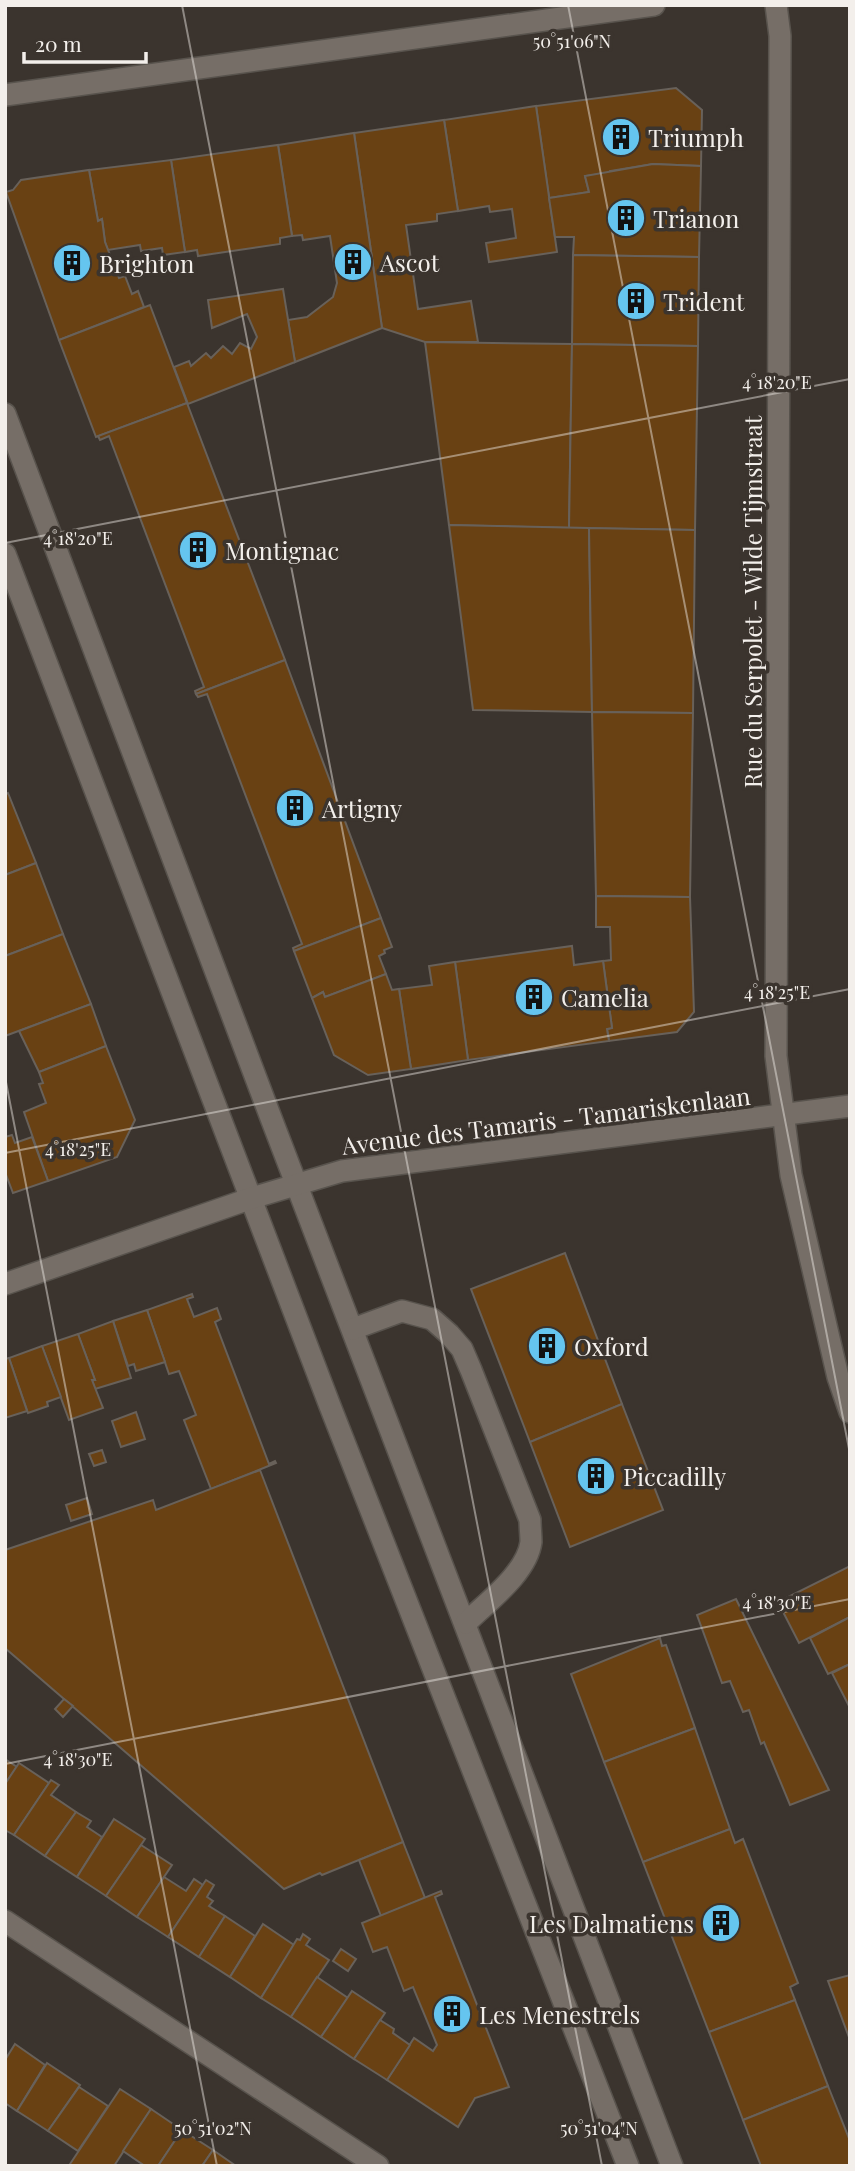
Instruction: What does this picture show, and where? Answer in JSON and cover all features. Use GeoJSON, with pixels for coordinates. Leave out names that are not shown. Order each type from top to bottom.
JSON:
{"type":"FeatureCollection","features":[{"type":"Feature","properties":{"kind":"street"},"geometry":{"type":"LineString","coordinates":[[5,95],[654,5]]}},
{"type":"Feature","properties":{"kind":"street","name":"Rue du Serpolet - Wilde Tijmstraat"},"geometry":{"type":"LineString","coordinates":[[776,5],[780,36],[776,1056],[791,1175],[838,1377],[850,1412]]}},
{"type":"Feature","properties":{"kind":"street"},"geometry":{"type":"LineString","coordinates":[[5,414],[672,2166]]}},
{"type":"Feature","properties":{"kind":"street"},"geometry":{"type":"LineString","coordinates":[[5,554],[335,1419],[628,2166]]}},
{"type":"Feature","properties":{"kind":"street","name":"Avenue des Tamaris - Tamariskenlaan"},"geometry":{"type":"LineString","coordinates":[[5,1284],[252,1198],[342,1171],[850,1106]]}},
{"type":"Feature","properties":{"kind":"street"},"geometry":{"type":"LineString","coordinates":[[353,1329],[402,1311],[432,1319],[449,1334],[462,1349],[530,1520],[531,1543],[522,1566],[466,1623]]}},
{"type":"Feature","properties":{"kind":"street"},"geometry":{"type":"LineString","coordinates":[[5,1922],[377,2166]]}},
{"type":"Feature","properties":{"kind":"building","name":"Triumph"},"geometry":{"type":"Polygon","coordinates":[[[676,88],[702,110],[701,166],[653,164],[585,176],[589,192],[549,198],[536,106],[676,88]]]}},
{"type":"Feature","properties":{"kind":"building"},"geometry":{"type":"Polygon","coordinates":[[[536,106],[557,252],[489,262],[486,243],[516,238],[512,209],[490,212],[489,206],[458,211],[444,120],[536,106]]]}},
{"type":"Feature","properties":{"kind":"building"},"geometry":{"type":"Polygon","coordinates":[[[444,120],[458,211],[437,214],[437,221],[406,225],[418,309],[471,301],[478,342],[425,342],[382,328],[354,133],[444,120]]]}},
{"type":"Feature","properties":{"kind":"building","name":"Ascot"},"geometry":{"type":"Polygon","coordinates":[[[354,133],[382,328],[295,362],[288,320],[307,317],[333,297],[337,283],[330,236],[303,240],[302,235],[292,236],[278,145],[354,133]]]}},
{"type":"Feature","properties":{"kind":"building"},"geometry":{"type":"Polygon","coordinates":[[[278,145],[292,236],[280,238],[280,244],[198,256],[197,250],[185,252],[171,160],[278,145]]]}},
{"type":"Feature","properties":{"kind":"building"},"geometry":{"type":"Polygon","coordinates":[[[171,160],[185,252],[163,255],[162,248],[141,251],[140,245],[108,250],[102,219],[98,221],[89,170],[171,160]]]}},
{"type":"Feature","properties":{"kind":"building","name":"Trianon"},"geometry":{"type":"Polygon","coordinates":[[[653,164],[701,166],[699,257],[573,255],[574,237],[555,237],[549,198],[589,192],[585,176],[653,164]]]}},
{"type":"Feature","properties":{"kind":"building","name":"Brighton"},"geometry":{"type":"Polygon","coordinates":[[[89,170],[98,221],[102,219],[105,242],[119,278],[125,276],[132,294],[138,291],[144,307],[59,340],[6,192],[13,190],[21,180],[89,170]]]}},
{"type":"Feature","properties":{"kind":"building","name":"Trident"},"geometry":{"type":"Polygon","coordinates":[[[573,255],[699,257],[698,346],[572,344],[573,255]]]}},
{"type":"Feature","properties":{"kind":"building"},"geometry":{"type":"Polygon","coordinates":[[[283,289],[295,362],[188,404],[174,367],[189,361],[191,366],[206,353],[211,358],[223,346],[232,354],[240,343],[251,349],[257,337],[247,314],[212,328],[208,300],[283,289]]]}},
{"type":"Feature","properties":{"kind":"building"},"geometry":{"type":"Polygon","coordinates":[[[150,305],[187,403],[96,437],[59,340],[150,305]]]}},
{"type":"Feature","properties":{"kind":"building"},"geometry":{"type":"Polygon","coordinates":[[[425,342],[572,344],[569,528],[449,525],[425,342]]]}},
{"type":"Feature","properties":{"kind":"building"},"geometry":{"type":"Polygon","coordinates":[[[572,344],[698,346],[695,530],[569,528],[572,344]]]}},
{"type":"Feature","properties":{"kind":"building","name":"Montignac"},"geometry":{"type":"Polygon","coordinates":[[[187,403],[285,660],[196,694],[195,691],[204,687],[109,436],[100,440],[98,436],[187,403]]]}},
{"type":"Feature","properties":{"kind":"building"},"geometry":{"type":"Polygon","coordinates":[[[449,525],[589,528],[592,712],[473,710],[449,525]]]}},
{"type":"Feature","properties":{"kind":"building"},"geometry":{"type":"Polygon","coordinates":[[[589,528],[695,530],[693,713],[592,712],[589,528]]]}},
{"type":"Feature","properties":{"kind":"building","name":"Artigny"},"geometry":{"type":"Polygon","coordinates":[[[285,660],[381,918],[294,951],[293,948],[302,944],[207,694],[198,697],[196,694],[285,660]]]}},
{"type":"Feature","properties":{"kind":"building"},"geometry":{"type":"Polygon","coordinates":[[[592,712],[693,713],[690,897],[596,896],[592,712]]]}},
{"type":"Feature","properties":{"kind":"building"},"geometry":{"type":"Polygon","coordinates":[[[8,793],[36,863],[5,875],[5,794],[8,793]]]}},
{"type":"Feature","properties":{"kind":"building"},"geometry":{"type":"Polygon","coordinates":[[[36,863],[63,934],[5,956],[5,875],[36,863]]]}},
{"type":"Feature","properties":{"kind":"building"},"geometry":{"type":"Polygon","coordinates":[[[596,896],[690,897],[694,1012],[677,1032],[609,1041],[607,1029],[612,1028],[603,961],[611,960],[610,927],[596,927],[596,896]]]}},
{"type":"Feature","properties":{"kind":"building"},"geometry":{"type":"Polygon","coordinates":[[[381,918],[392,947],[379,956],[386,974],[325,997],[323,992],[312,998],[294,951],[381,918]]]}},
{"type":"Feature","properties":{"kind":"building"},"geometry":{"type":"Polygon","coordinates":[[[63,934],[91,1004],[5,1036],[5,956],[63,934]]]}},
{"type":"Feature","properties":{"kind":"building","name":"Camelia"},"geometry":{"type":"Polygon","coordinates":[[[572,946],[574,965],[603,961],[612,1028],[607,1029],[609,1041],[468,1060],[455,962],[572,946]]]}},
{"type":"Feature","properties":{"kind":"building"},"geometry":{"type":"Polygon","coordinates":[[[455,962],[468,1060],[411,1069],[399,989],[432,985],[429,966],[455,962]]]}},
{"type":"Feature","properties":{"kind":"building"},"geometry":{"type":"Polygon","coordinates":[[[386,974],[392,990],[399,989],[411,1069],[368,1075],[334,1055],[312,998],[323,992],[325,997],[386,974]]]}},
{"type":"Feature","properties":{"kind":"building"},"geometry":{"type":"Polygon","coordinates":[[[91,1004],[106,1046],[39,1072],[19,1031],[91,1004]]]}},
{"type":"Feature","properties":{"kind":"building"},"geometry":{"type":"Polygon","coordinates":[[[106,1046],[135,1120],[117,1157],[48,1181],[24,1112],[46,1103],[39,1084],[43,1083],[39,1072],[106,1046]]]}},
{"type":"Feature","properties":{"kind":"building"},"geometry":{"type":"Polygon","coordinates":[[[12,1135],[15,1143],[32,1137],[48,1181],[13,1193],[5,1172],[5,1137],[12,1135]]]}},
{"type":"Feature","properties":{"kind":"building","name":"Oxford"},"geometry":{"type":"Polygon","coordinates":[[[565,1253],[622,1404],[530,1442],[471,1289],[565,1253]]]}},
{"type":"Feature","properties":{"kind":"building"},"geometry":{"type":"Polygon","coordinates":[[[192,1294],[193,1297],[187,1299],[194,1317],[217,1308],[221,1319],[215,1322],[269,1464],[275,1461],[276,1463],[211,1489],[184,1420],[196,1415],[179,1371],[169,1374],[147,1310],[192,1294]]]}},
{"type":"Feature","properties":{"kind":"building"},"geometry":{"type":"Polygon","coordinates":[[[147,1310],[165,1362],[136,1371],[134,1364],[128,1366],[113,1321],[147,1310]]]}},
{"type":"Feature","properties":{"kind":"building"},"geometry":{"type":"Polygon","coordinates":[[[113,1321],[131,1378],[95,1389],[92,1380],[95,1380],[78,1334],[113,1321]]]}},
{"type":"Feature","properties":{"kind":"building"},"geometry":{"type":"Polygon","coordinates":[[[78,1334],[103,1408],[69,1420],[42,1346],[78,1334]]]}},
{"type":"Feature","properties":{"kind":"building"},"geometry":{"type":"Polygon","coordinates":[[[42,1346],[61,1397],[47,1402],[48,1406],[28,1413],[9,1358],[42,1346]]]}},
{"type":"Feature","properties":{"kind":"building"},"geometry":{"type":"Polygon","coordinates":[[[9,1358],[27,1411],[5,1418],[5,1359],[9,1358]]]}},
{"type":"Feature","properties":{"kind":"building","name":"Piccadilly"},"geometry":{"type":"Polygon","coordinates":[[[622,1404],[663,1510],[570,1547],[530,1442],[622,1404]]]}},
{"type":"Feature","properties":{"kind":"building"},"geometry":{"type":"Polygon","coordinates":[[[136,1412],[145,1439],[121,1447],[112,1421],[136,1412]]]}},
{"type":"Feature","properties":{"kind":"building"},"geometry":{"type":"Polygon","coordinates":[[[102,1450],[106,1462],[94,1466],[89,1454],[102,1450]]]}},
{"type":"Feature","properties":{"kind":"building"},"geometry":{"type":"Polygon","coordinates":[[[260,1470],[403,1842],[284,1889],[5,1648],[5,1550],[153,1500],[156,1510],[260,1470]]]}},
{"type":"Feature","properties":{"kind":"building"},"geometry":{"type":"Polygon","coordinates":[[[87,1498],[92,1514],[71,1521],[66,1505],[87,1498]]]}},
{"type":"Feature","properties":{"kind":"building"},"geometry":{"type":"Polygon","coordinates":[[[850,1566],[850,1617],[799,1643],[779,1604],[850,1566]]]}},
{"type":"Feature","properties":{"kind":"building"},"geometry":{"type":"Polygon","coordinates":[[[736,1599],[829,1790],[790,1805],[764,1742],[761,1744],[749,1710],[743,1712],[730,1681],[722,1683],[697,1615],[736,1599]]]}},
{"type":"Feature","properties":{"kind":"building"},"geometry":{"type":"Polygon","coordinates":[[[850,1617],[850,1664],[828,1674],[810,1638],[850,1617]]]}},
{"type":"Feature","properties":{"kind":"building"},"geometry":{"type":"Polygon","coordinates":[[[660,1638],[662,1646],[666,1645],[695,1728],[604,1762],[571,1674],[660,1638]]]}},
{"type":"Feature","properties":{"kind":"building"},"geometry":{"type":"Polygon","coordinates":[[[850,1664],[850,1708],[832,1673],[850,1664]]]}},
{"type":"Feature","properties":{"kind":"building"},"geometry":{"type":"Polygon","coordinates":[[[64,1699],[73,1706],[63,1717],[55,1709],[64,1699]]]}},
{"type":"Feature","properties":{"kind":"building"},"geometry":{"type":"Polygon","coordinates":[[[695,1728],[730,1829],[643,1862],[604,1762],[695,1728]]]}},
{"type":"Feature","properties":{"kind":"building"},"geometry":{"type":"Polygon","coordinates":[[[5,1759],[17,1767],[5,1784],[5,1759]]]}},
{"type":"Feature","properties":{"kind":"building"},"geometry":{"type":"Polygon","coordinates":[[[19,1763],[49,1783],[14,1835],[5,1830],[5,1784],[19,1763]]]}},
{"type":"Feature","properties":{"kind":"building"},"geometry":{"type":"Polygon","coordinates":[[[51,1780],[59,1785],[51,1795],[76,1812],[45,1856],[14,1835],[51,1780]]]}},
{"type":"Feature","properties":{"kind":"building"},"geometry":{"type":"Polygon","coordinates":[[[76,1812],[91,1821],[87,1827],[102,1837],[77,1877],[45,1856],[76,1812]]]}},
{"type":"Feature","properties":{"kind":"building"},"geometry":{"type":"Polygon","coordinates":[[[114,1819],[145,1839],[106,1896],[77,1877],[114,1819]]]}},
{"type":"Feature","properties":{"kind":"building","name":"Les Dalmatiens"},"geometry":{"type":"Polygon","coordinates":[[[730,1829],[735,1843],[743,1839],[798,1983],[790,1987],[795,2000],[709,2032],[643,1862],[730,1829]]]}},
{"type":"Feature","properties":{"kind":"building"},"geometry":{"type":"Polygon","coordinates":[[[403,1842],[425,1898],[381,1916],[359,1860],[403,1842]]]}},
{"type":"Feature","properties":{"kind":"building"},"geometry":{"type":"Polygon","coordinates":[[[141,1845],[172,1865],[137,1917],[106,1896],[141,1845]]]}},
{"type":"Feature","properties":{"kind":"building"},"geometry":{"type":"Polygon","coordinates":[[[164,1877],[186,1891],[194,1879],[203,1885],[168,1937],[137,1917],[164,1877]]]}},
{"type":"Feature","properties":{"kind":"building"},"geometry":{"type":"Polygon","coordinates":[[[206,1880],[214,1885],[207,1897],[213,1901],[209,1906],[225,1916],[199,1957],[168,1937],[206,1880]]]}},
{"type":"Feature","properties":{"kind":"building","name":"Les Menestrels"},"geometry":{"type":"Polygon","coordinates":[[[441,1891],[442,1894],[435,1897],[509,2087],[475,2098],[458,2127],[387,2080],[414,2038],[433,2051],[437,2045],[413,1987],[404,1991],[387,1947],[373,1952],[362,1923],[441,1891]]]}},
{"type":"Feature","properties":{"kind":"building"},"geometry":{"type":"Polygon","coordinates":[[[225,1916],[255,1936],[230,1977],[199,1957],[225,1916]]]}},
{"type":"Feature","properties":{"kind":"building"},"geometry":{"type":"Polygon","coordinates":[[[263,1924],[294,1945],[261,1998],[230,1977],[263,1924]]]}},
{"type":"Feature","properties":{"kind":"building"},"geometry":{"type":"Polygon","coordinates":[[[303,1934],[310,1939],[306,1945],[329,1960],[291,2017],[261,1998],[297,1939],[300,1940],[303,1934]]]}},
{"type":"Feature","properties":{"kind":"building"},"geometry":{"type":"Polygon","coordinates":[[[341,1949],[356,1959],[348,1971],[333,1961],[341,1949]]]}},
{"type":"Feature","properties":{"kind":"building"},"geometry":{"type":"Polygon","coordinates":[[[850,1975],[850,2040],[828,1981],[850,1975]]]}},
{"type":"Feature","properties":{"kind":"building"},"geometry":{"type":"Polygon","coordinates":[[[317,1977],[348,1998],[321,2037],[291,2017],[317,1977]]]}},
{"type":"Feature","properties":{"kind":"building"},"geometry":{"type":"Polygon","coordinates":[[[352,1991],[385,2013],[354,2059],[321,2037],[352,1991]]]}},
{"type":"Feature","properties":{"kind":"building"},"geometry":{"type":"Polygon","coordinates":[[[795,2000],[828,2086],[743,2120],[709,2032],[795,2000]]]}},
{"type":"Feature","properties":{"kind":"building"},"geometry":{"type":"Polygon","coordinates":[[[380,2020],[410,2045],[387,2080],[354,2059],[380,2020]]]}},
{"type":"Feature","properties":{"kind":"building"},"geometry":{"type":"Polygon","coordinates":[[[15,2044],[45,2065],[17,2111],[5,2103],[5,2060],[15,2044]]]}},
{"type":"Feature","properties":{"kind":"building"},"geometry":{"type":"Polygon","coordinates":[[[47,2063],[80,2085],[48,2131],[17,2111],[47,2063]]]}},
{"type":"Feature","properties":{"kind":"building"},"geometry":{"type":"Polygon","coordinates":[[[828,2086],[850,2141],[850,2166],[761,2166],[743,2120],[828,2086]]]}},
{"type":"Feature","properties":{"kind":"building"},"geometry":{"type":"Polygon","coordinates":[[[79,2087],[108,2106],[78,2151],[48,2131],[79,2087]]]}},
{"type":"Feature","properties":{"kind":"building"},"geometry":{"type":"Polygon","coordinates":[[[120,2089],[151,2109],[114,2166],[72,2166],[70,2164],[120,2089]]]}},
{"type":"Feature","properties":{"kind":"building"},"geometry":{"type":"Polygon","coordinates":[[[151,2109],[182,2130],[158,2166],[145,2166],[123,2151],[151,2109]]]}},
{"type":"Feature","properties":{"kind":"building"},"geometry":{"type":"Polygon","coordinates":[[[182,2130],[213,2150],[202,2166],[158,2166],[182,2130]]]}},
{"type":"Feature","properties":{"kind":"building"},"geometry":{"type":"Polygon","coordinates":[[[213,2150],[236,2166],[202,2166],[213,2150]]]}},
{"type":"Feature","properties":{"kind":"place","name":"Triumph"},"geometry":{"type":"Point","coordinates":[621,137]}},
{"type":"Feature","properties":{"kind":"place","name":"Trianon"},"geometry":{"type":"Point","coordinates":[626,218]}},
{"type":"Feature","properties":{"kind":"place","name":"Ascot"},"geometry":{"type":"Point","coordinates":[353,262]}},
{"type":"Feature","properties":{"kind":"place","name":"Brighton"},"geometry":{"type":"Point","coordinates":[72,263]}},
{"type":"Feature","properties":{"kind":"place","name":"Trident"},"geometry":{"type":"Point","coordinates":[636,301]}},
{"type":"Feature","properties":{"kind":"place","name":"Montignac"},"geometry":{"type":"Point","coordinates":[198,550]}},
{"type":"Feature","properties":{"kind":"place","name":"Artigny"},"geometry":{"type":"Point","coordinates":[295,808]}},
{"type":"Feature","properties":{"kind":"place","name":"Camelia"},"geometry":{"type":"Point","coordinates":[534,997]}},
{"type":"Feature","properties":{"kind":"place","name":"Oxford"},"geometry":{"type":"Point","coordinates":[547,1346]}},
{"type":"Feature","properties":{"kind":"place","name":"Piccadilly"},"geometry":{"type":"Point","coordinates":[596,1476]}},
{"type":"Feature","properties":{"kind":"place","name":"Les Dalmatiens"},"geometry":{"type":"Point","coordinates":[721,1923]}},
{"type":"Feature","properties":{"kind":"place","name":"Les Menestrels"},"geometry":{"type":"Point","coordinates":[452,2014]}}]}
